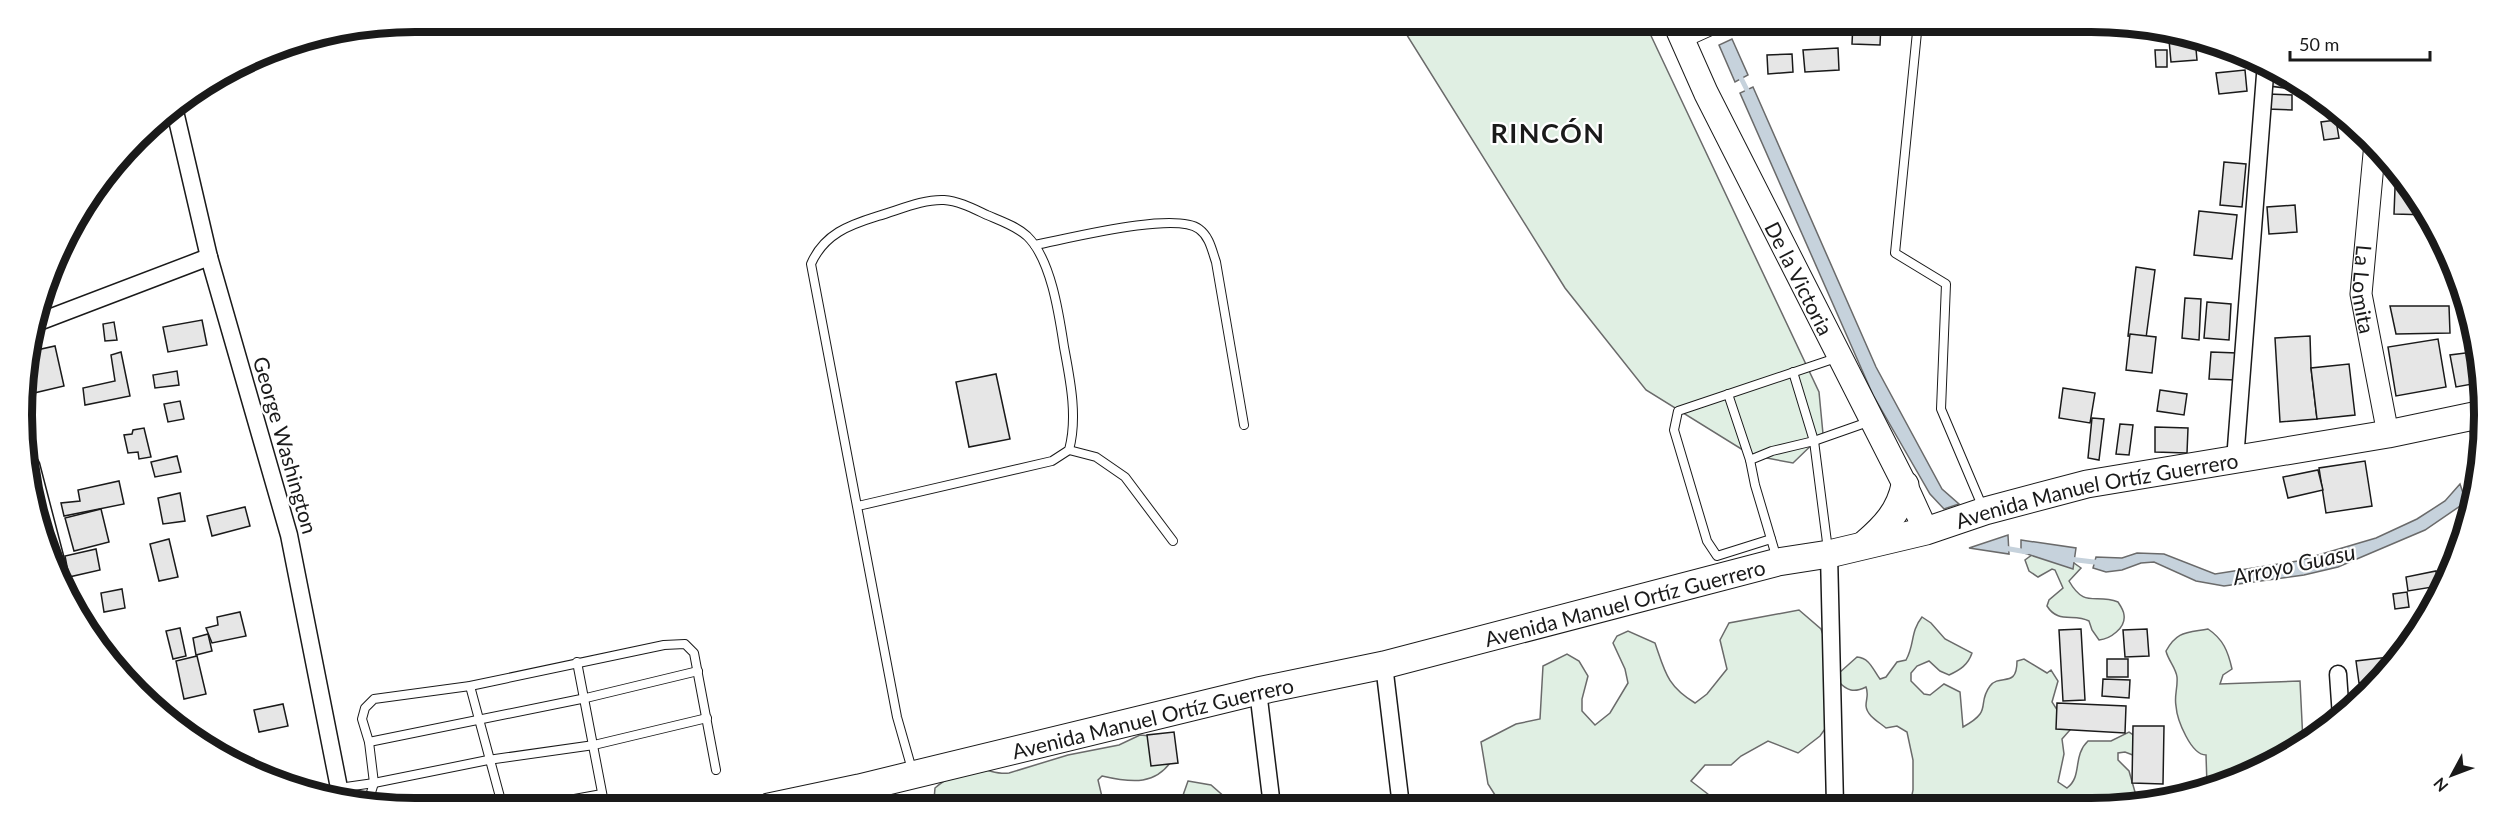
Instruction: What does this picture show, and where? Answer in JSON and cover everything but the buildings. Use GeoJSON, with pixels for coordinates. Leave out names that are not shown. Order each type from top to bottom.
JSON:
{"type":"FeatureCollection","features":[{"type":"Feature","properties":{"kind":"main road","name":"De la Victoria"},"geometry":{"type":"LineString","coordinates":[[1679,33],[1706,93],[1905,485],[1926,531]]}},
{"type":"Feature","properties":{"kind":"main road","name":"Avenida Manuel Ortíz Guerrero"},"geometry":{"type":"LineString","coordinates":[[860,797],[913,773],[1258,691],[1384,665],[1774,551],[1829,554],[1926,531],[1985,511],[2087,483],[2388,434],[2474,416]]}},
{"type":"Feature","properties":{"kind":"main road"},"geometry":{"type":"LineString","coordinates":[[1864,544],[1892,519],[1902,502],[1905,485]]}},
{"type":"Feature","properties":{"kind":"street"},"geometry":{"type":"LineString","coordinates":[[2235,460],[2265,73]]}},
{"type":"Feature","properties":{"kind":"street","name":"George Washington"},"geometry":{"type":"LineString","coordinates":[[176,115],[208,258],[289,536],[339,790]]}},
{"type":"Feature","properties":{"kind":"street","name":"La Lomita"},"geometry":{"type":"LineString","coordinates":[[2374,156],[2361,294],[2388,434]]}},
{"type":"Feature","properties":{"kind":"street"},"geometry":{"type":"LineString","coordinates":[[44,320],[208,258]]}},
{"type":"Feature","properties":{"kind":"street"},"geometry":{"type":"LineString","coordinates":[[1829,554],[1835,798]]}},
{"type":"Feature","properties":{"kind":"street"},"geometry":{"type":"LineString","coordinates":[[1384,665],[1400,798]]}},
{"type":"Feature","properties":{"kind":"street"},"geometry":{"type":"LineString","coordinates":[[2338,674],[2340,705]]}},
{"type":"Feature","properties":{"kind":"street"},"geometry":{"type":"LineString","coordinates":[[1258,691],[1271,798]]}},
{"type":"Feature","properties":{"kind":"lane"},"geometry":{"type":"LineString","coordinates":[[1917,32],[1895,253],[1946,284],[1941,409],[1985,511]]}},
{"type":"Feature","properties":{"kind":"lane"},"geometry":{"type":"LineString","coordinates":[[858,506],[1052,461],[1069,450],[1073,437],[1069,376],[1052,288],[1035,245],[1015,227],[961,204],[944,200],[925,202],[857,223],[834,233],[815,254],[811,264],[897,717],[913,773]]}},
{"type":"Feature","properties":{"kind":"lane"},"geometry":{"type":"LineString","coordinates":[[1035,245],[1130,226],[1189,224],[1199,229],[1208,238],[1216,262],[1244,425]]}},
{"type":"Feature","properties":{"kind":"lane"},"geometry":{"type":"LineString","coordinates":[[1728,394],[1750,460],[1774,551],[1717,556],[1707,541],[1674,430],[1678,411],[1792,372],[1840,357]]}},
{"type":"Feature","properties":{"kind":"lane"},"geometry":{"type":"LineString","coordinates":[[1792,372],[1814,441],[1829,554]]}},
{"type":"Feature","properties":{"kind":"lane"},"geometry":{"type":"LineString","coordinates":[[1750,460],[1772,451],[1814,441],[1872,421]]}},
{"type":"Feature","properties":{"kind":"lane"},"geometry":{"type":"LineString","coordinates":[[1069,450],[1096,457],[1125,477],[1173,541]]}},
{"type":"Feature","properties":{"kind":"lane"},"geometry":{"type":"LineString","coordinates":[[370,795],[374,783],[369,742],[362,719],[364,708],[375,699],[470,686],[664,645],[686,644],[694,653],[716,771]]}},
{"type":"Feature","properties":{"kind":"lane"},"geometry":{"type":"LineString","coordinates":[[578,662],[603,798]]}},
{"type":"Feature","properties":{"kind":"lane"},"geometry":{"type":"LineString","coordinates":[[369,742],[477,718],[586,698],[698,671]]}},
{"type":"Feature","properties":{"kind":"lane"},"geometry":{"type":"LineString","coordinates":[[470,686],[500,798]]}},
{"type":"Feature","properties":{"kind":"lane"},"geometry":{"type":"LineString","coordinates":[[347,791],[374,783],[488,760],[594,745],[707,718]]}},
{"type":"Feature","properties":{"kind":"lane"},"geometry":{"type":"LineString","coordinates":[[580,798],[602,794]]}},
{"type":"Feature","properties":{"kind":"green space"},"geometry":{"type":"Polygon","coordinates":[[[1405,32],[1649,32],[1819,392],[1823,434],[1793,463],[1751,455],[1646,390],[1565,288],[1405,32]]]}},
{"type":"Feature","properties":{"kind":"green space"},"geometry":{"type":"Polygon","coordinates":[[[2040,549],[2071,561],[2081,568],[2069,581],[2080,595],[2085,598],[2118,602],[2124,620],[2116,632],[2108,638],[2099,640],[2089,621],[2061,617],[2051,611],[2047,606],[2049,600],[2063,588],[2055,570],[2052,569],[2038,577],[2029,571],[2025,560],[2040,549]]]}},
{"type":"Feature","properties":{"kind":"green space"},"geometry":{"type":"Polygon","coordinates":[[[1799,610],[1821,629],[1826,643],[1835,715],[1820,736],[1798,753],[1768,741],[1741,756],[1731,765],[1705,765],[1691,781],[1713,798],[1497,798],[1488,784],[1481,742],[1516,724],[1540,719],[1543,666],[1567,654],[1579,661],[1588,676],[1582,699],[1582,711],[1595,725],[1610,713],[1628,683],[1625,669],[1613,643],[1617,636],[1628,631],[1655,643],[1668,678],[1678,691],[1695,703],[1707,694],[1727,669],[1720,640],[1729,623],[1799,610]]]}},
{"type":"Feature","properties":{"kind":"green space"},"geometry":{"type":"Polygon","coordinates":[[[1922,617],[1931,623],[1945,639],[1972,653],[1963,667],[1949,675],[1940,671],[1929,661],[1917,666],[1911,673],[1911,681],[1924,694],[1930,695],[1944,684],[1960,692],[1963,727],[1981,712],[1990,686],[1994,682],[2011,678],[2016,670],[2017,661],[2024,659],[2047,673],[2051,670],[2058,681],[2052,702],[2070,730],[2062,739],[2064,754],[2058,782],[2067,788],[2072,783],[2080,753],[2088,741],[2111,741],[2129,732],[2146,743],[2138,757],[2125,752],[2118,753],[2118,760],[2129,771],[2137,794],[2092,798],[1973,798],[1964,795],[1960,798],[1911,798],[1913,760],[1907,732],[1897,726],[1886,728],[1871,716],[1866,706],[1866,687],[1851,690],[1838,681],[1839,673],[1857,657],[1868,662],[1880,679],[1886,677],[1897,662],[1906,660],[1918,622],[1922,617]]]}},
{"type":"Feature","properties":{"kind":"green space"},"geometry":{"type":"Polygon","coordinates":[[[2208,629],[2224,646],[2232,669],[2223,675],[2220,684],[2300,681],[2303,734],[2261,758],[2207,779],[2206,755],[2195,749],[2182,728],[2177,712],[2176,674],[2166,651],[2178,636],[2208,629]]]}},
{"type":"Feature","properties":{"kind":"green space"},"geometry":{"type":"Polygon","coordinates":[[[1140,735],[1151,736],[1174,757],[1160,773],[1152,778],[1133,781],[1102,776],[1098,780],[1102,798],[934,798],[935,788],[962,772],[980,769],[1009,773],[1068,755],[1119,745],[1140,735]]]}},
{"type":"Feature","properties":{"kind":"green space"},"geometry":{"type":"Polygon","coordinates":[[[1188,781],[1211,785],[1226,798],[1182,798],[1188,781]]]}},
{"type":"Feature","properties":{"kind":"water"},"geometry":{"type":"Polygon","coordinates":[[[1732,39],[1748,75],[1735,82],[1719,45],[1732,39]]]}},
{"type":"Feature","properties":{"kind":"water"},"geometry":{"type":"Polygon","coordinates":[[[1753,87],[1876,367],[1942,489],[1959,504],[1944,509],[1930,494],[1873,395],[1740,93],[1753,87]]]}},
{"type":"Feature","properties":{"kind":"water"},"geometry":{"type":"Polygon","coordinates":[[[2460,484],[2465,498],[2463,504],[2425,530],[2338,567],[2304,575],[2224,586],[2196,581],[2154,562],[2106,572],[2093,568],[2096,557],[2122,558],[2137,553],[2164,554],[2215,574],[2298,561],[2376,538],[2417,519],[2445,501],[2460,484]]]}},
{"type":"Feature","properties":{"kind":"water"},"geometry":{"type":"Polygon","coordinates":[[[2008,535],[2009,554],[1969,548],[2008,535]]]}},
{"type":"Feature","properties":{"kind":"water"},"geometry":{"type":"Polygon","coordinates":[[[2021,540],[2076,548],[2073,569],[2021,552],[2021,540]]]}},
{"type":"Feature","properties":{"kind":"waterway"},"geometry":{"type":"LineString","coordinates":[[1738,72],[1750,96]]}},
{"type":"Feature","properties":{"kind":"waterway","name":"Arroyo Guasu"},"geometry":{"type":"LineString","coordinates":[[2457,498],[2466,494]]}},
{"type":"Feature","properties":{"kind":"waterway","name":"Arroyo Guasu"},"geometry":{"type":"LineString","coordinates":[[2004,548],[2027,552]]}},
{"type":"Feature","properties":{"kind":"waterway","name":"Arroyo Guasu"},"geometry":{"type":"LineString","coordinates":[[2069,559],[2102,563]]}},
{"type":"Feature","properties":{"kind":"district","name":"RINCÓN"},"geometry":{"type":"Point","coordinates":[1548,132]}}]}
